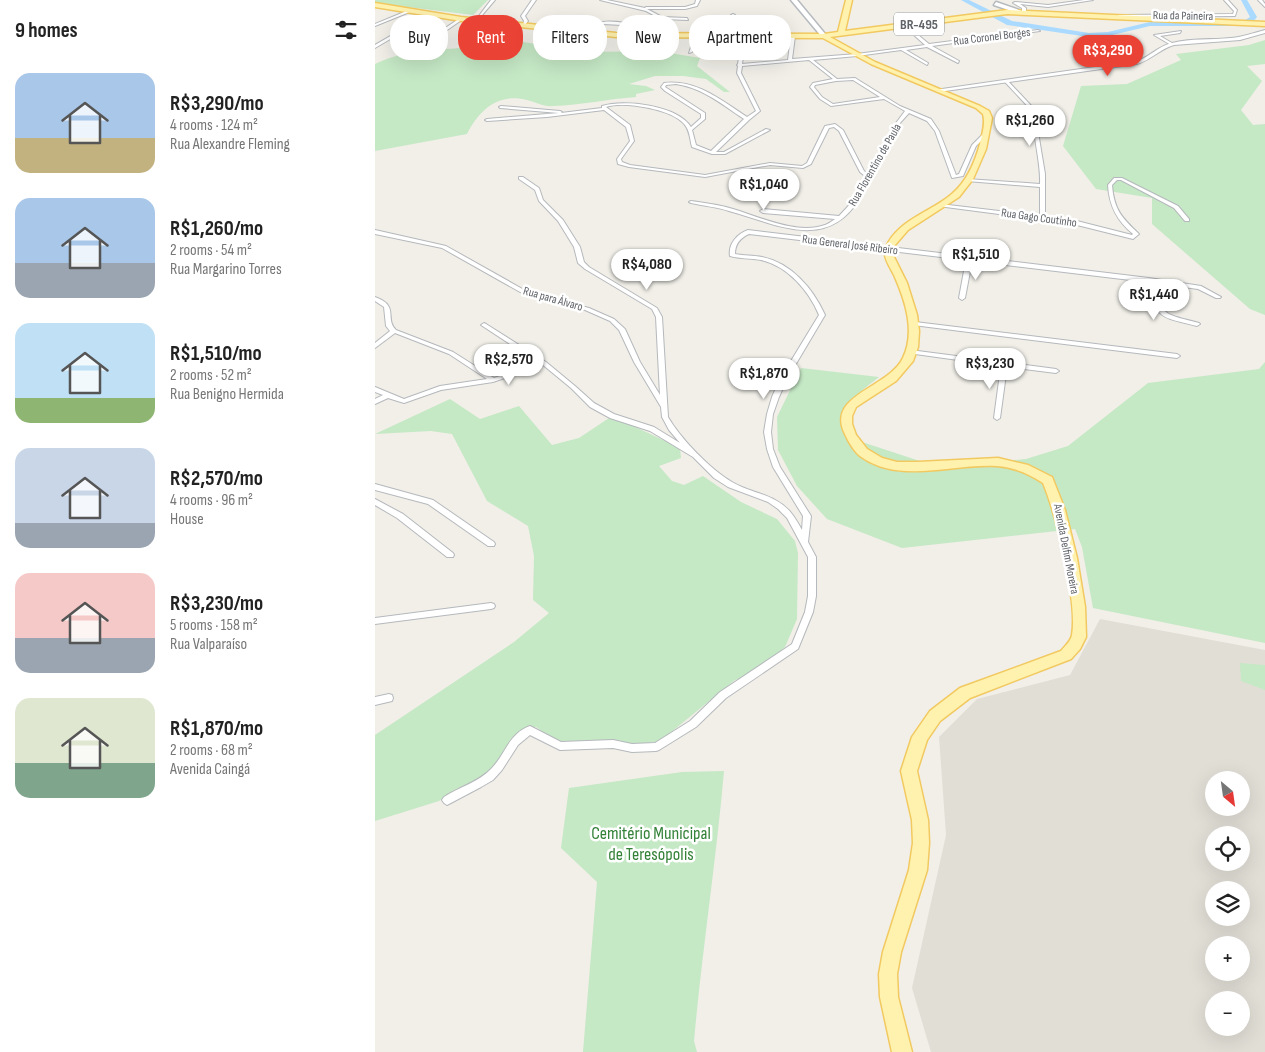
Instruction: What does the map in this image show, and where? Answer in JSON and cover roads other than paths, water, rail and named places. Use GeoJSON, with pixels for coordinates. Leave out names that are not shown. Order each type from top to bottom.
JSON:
{"type":"FeatureCollection","features":[{"type":"Feature","properties":{"kind":"main road"},"geometry":{"type":"LineString","coordinates":[[794,0],[824,36],[857,55],[986,113],[985,136],[976,166],[967,180],[957,194],[916,220],[897,237],[889,251]]}},
{"type":"Feature","properties":{"kind":"main road"},"geometry":{"type":"LineString","coordinates":[[841,34],[849,0]]}},
{"type":"Feature","properties":{"kind":"main road"},"geometry":{"type":"LineString","coordinates":[[845,16],[853,16],[856,0]]}},
{"type":"Feature","properties":{"kind":"main road"},"geometry":{"type":"LineString","coordinates":[[990,0],[1022,13]]}},
{"type":"Feature","properties":{"kind":"main road"},"geometry":{"type":"LineString","coordinates":[[996,4],[1002,12]]}},
{"type":"Feature","properties":{"kind":"main road","name":"BR-495"},"geometry":{"type":"LineString","coordinates":[[377,6],[458,18]]}},
{"type":"Feature","properties":{"kind":"main road","name":"BR-495"},"geometry":{"type":"LineString","coordinates":[[793,36],[824,36],[852,33],[1002,12],[1265,24]]}},
{"type":"Feature","properties":{"kind":"main road","name":"BR-495"},"geometry":{"type":"LineString","coordinates":[[524,24],[533,25]]}},
{"type":"Feature","properties":{"kind":"main road"},"geometry":{"type":"LineString","coordinates":[[852,24],[852,33]]}},
{"type":"Feature","properties":{"kind":"main road","name":"BR-495"},"geometry":{"type":"LineString","coordinates":[[607,32],[689,36]]}},
{"type":"Feature","properties":{"kind":"main road","name":"Avenida Delfim Moreira"},"geometry":{"type":"LineString","coordinates":[[889,251],[915,324],[910,352],[904,366],[897,374],[852,404],[846,421],[852,438],[859,447],[874,458],[896,465],[910,467],[998,462],[1025,468],[1048,480],[1060,510],[1071,566],[1080,631],[1075,646],[1066,656],[965,693],[935,716],[920,737],[911,758],[909,771],[920,820],[921,843],[918,870],[892,952],[888,974],[889,998],[902,1052]]}},
{"type":"Feature","properties":{"kind":"street"},"geometry":{"type":"LineString","coordinates":[[480,15],[493,0]]}},
{"type":"Feature","properties":{"kind":"street"},"geometry":{"type":"LineString","coordinates":[[524,24],[526,21],[523,14],[534,0]]}},
{"type":"Feature","properties":{"kind":"street"},"geometry":{"type":"LineString","coordinates":[[602,0],[639,8],[658,15]]}},
{"type":"Feature","properties":{"kind":"street"},"geometry":{"type":"LineString","coordinates":[[639,8],[689,8],[696,5],[698,0]]}},
{"type":"Feature","properties":{"kind":"street"},"geometry":{"type":"LineString","coordinates":[[1022,13],[1024,8],[1015,3],[1048,6],[1091,0]]}},
{"type":"Feature","properties":{"kind":"street","name":"Rua da Paineira"},"geometry":{"type":"LineString","coordinates":[[1112,16],[1234,15],[1236,11],[1226,0]]}},
{"type":"Feature","properties":{"kind":"street"},"geometry":{"type":"LineString","coordinates":[[1261,0],[1265,6]]}},
{"type":"Feature","properties":{"kind":"street"},"geometry":{"type":"LineString","coordinates":[[375,25],[411,11]]}},
{"type":"Feature","properties":{"kind":"street"},"geometry":{"type":"LineString","coordinates":[[375,47],[431,14]]}},
{"type":"Feature","properties":{"kind":"street"},"geometry":{"type":"LineString","coordinates":[[679,19],[687,19]]}},
{"type":"Feature","properties":{"kind":"street"},"geometry":{"type":"LineString","coordinates":[[906,26],[927,45],[958,62]]}},
{"type":"Feature","properties":{"kind":"street","name":"Rua Coronel Borges"},"geometry":{"type":"LineString","coordinates":[[791,60],[857,55],[1038,31]]}},
{"type":"Feature","properties":{"kind":"street"},"geometry":{"type":"LineString","coordinates":[[938,90],[1132,63],[1152,58],[1158,49],[1171,44],[1241,40],[1265,31]]}},
{"type":"Feature","properties":{"kind":"street"},"geometry":{"type":"LineString","coordinates":[[1171,44],[1156,35],[1180,32]]}},
{"type":"Feature","properties":{"kind":"street"},"geometry":{"type":"LineString","coordinates":[[791,52],[793,36]]}},
{"type":"Feature","properties":{"kind":"street"},"geometry":{"type":"LineString","coordinates":[[1101,42],[1132,63]]}},
{"type":"Feature","properties":{"kind":"street"},"geometry":{"type":"LineString","coordinates":[[901,49],[927,64]]}},
{"type":"Feature","properties":{"kind":"street"},"geometry":{"type":"LineString","coordinates":[[810,59],[836,80]]}},
{"type":"Feature","properties":{"kind":"street"},"geometry":{"type":"LineString","coordinates":[[711,153],[758,111],[739,76],[740,60]]}},
{"type":"Feature","properties":{"kind":"street","name":"Rua Coronel Borges"},"geometry":{"type":"LineString","coordinates":[[739,65],[790,60]]}},
{"type":"Feature","properties":{"kind":"street","name":"Rua Florentino de Paula"},"geometry":{"type":"LineString","coordinates":[[836,80],[854,79],[907,111],[922,115],[933,124],[953,177],[961,175],[974,145],[985,136]]}},
{"type":"Feature","properties":{"kind":"street"},"geometry":{"type":"LineString","coordinates":[[836,80],[814,84],[812,87],[821,98],[832,105],[884,98]]}},
{"type":"Feature","properties":{"kind":"street"},"geometry":{"type":"LineString","coordinates":[[1006,81],[1036,113],[1035,126],[1041,151],[1042,218]]}},
{"type":"Feature","properties":{"kind":"street"},"geometry":{"type":"LineString","coordinates":[[691,128],[703,118],[704,114],[664,89],[665,84],[681,84],[701,90],[747,119]]}},
{"type":"Feature","properties":{"kind":"street"},"geometry":{"type":"LineString","coordinates":[[487,120],[604,109],[609,104],[618,103],[651,108],[678,117],[691,128],[694,146],[711,153],[727,153],[768,130]]}},
{"type":"Feature","properties":{"kind":"street"},"geometry":{"type":"LineString","coordinates":[[501,107],[540,109],[567,113]]}},
{"type":"Feature","properties":{"kind":"street"},"geometry":{"type":"LineString","coordinates":[[604,109],[630,129],[633,142],[619,159],[623,165],[688,176],[713,176],[771,164],[803,167],[809,164],[826,128],[835,125],[841,130],[862,172],[869,176]]}},
{"type":"Feature","properties":{"kind":"street","name":"Rua Florentino de Paula"},"geometry":{"type":"LineString","coordinates":[[841,218],[855,202],[898,123],[907,111]]}},
{"type":"Feature","properties":{"kind":"street"},"geometry":{"type":"LineString","coordinates":[[447,800],[486,779],[507,757],[521,734],[530,730],[560,746],[613,744],[632,748],[657,747],[685,730],[723,695],[795,646],[805,624],[812,596],[812,557],[790,516],[771,500],[731,485],[717,476],[671,428],[665,417],[663,405],[659,316],[654,308],[581,263],[577,247],[560,220],[541,200],[537,189],[521,178]]}},
{"type":"Feature","properties":{"kind":"street","name":"Rua Gago Coutinho"},"geometry":{"type":"LineString","coordinates":[[940,205],[1073,222],[1125,237],[1136,236],[1118,217],[1112,204],[1109,185],[1116,179],[1129,182],[1176,207],[1187,220]]}},
{"type":"Feature","properties":{"kind":"street"},"geometry":{"type":"LineString","coordinates":[[967,180],[1043,186]]}},
{"type":"Feature","properties":{"kind":"street"},"geometry":{"type":"LineString","coordinates":[[691,202],[730,209],[784,228],[822,227],[841,218]]}},
{"type":"Feature","properties":{"kind":"street"},"geometry":{"type":"LineString","coordinates":[[763,211],[841,218]]}},
{"type":"Feature","properties":{"kind":"street"},"geometry":{"type":"LineString","coordinates":[[780,236],[784,228]]}},
{"type":"Feature","properties":{"kind":"street","name":"Rua para Álvaro"},"geometry":{"type":"LineString","coordinates":[[375,232],[445,247],[524,292],[587,308],[612,320],[622,329],[637,362],[663,405]]}},
{"type":"Feature","properties":{"kind":"street","name":"Rua General José Ribeiro"},"geometry":{"type":"LineString","coordinates":[[804,542],[807,516],[787,487],[770,451],[766,433],[770,413],[788,371],[823,315],[814,297],[789,272],[766,259],[733,255],[732,251],[740,235],[748,232],[889,251],[1149,280],[1199,287],[1218,297]]}},
{"type":"Feature","properties":{"kind":"street"},"geometry":{"type":"LineString","coordinates":[[962,298],[969,260]]}},
{"type":"Feature","properties":{"kind":"street"},"geometry":{"type":"LineString","coordinates":[[1149,280],[1154,306],[1160,312],[1197,324]]}},
{"type":"Feature","properties":{"kind":"street"},"geometry":{"type":"LineString","coordinates":[[375,299],[386,305],[389,310],[389,326],[394,331],[451,353],[493,380]]}},
{"type":"Feature","properties":{"kind":"street"},"geometry":{"type":"LineString","coordinates":[[915,324],[1177,356]]}},
{"type":"Feature","properties":{"kind":"street"},"geometry":{"type":"LineString","coordinates":[[484,325],[544,363],[592,405],[612,416],[651,429],[695,455]]}},
{"type":"Feature","properties":{"kind":"street"},"geometry":{"type":"LineString","coordinates":[[375,346],[394,331]]}},
{"type":"Feature","properties":{"kind":"street"},"geometry":{"type":"LineString","coordinates":[[910,352],[1056,371]]}},
{"type":"Feature","properties":{"kind":"street"},"geometry":{"type":"LineString","coordinates":[[375,389],[404,401],[450,385],[493,380],[544,363]]}},
{"type":"Feature","properties":{"kind":"street"},"geometry":{"type":"LineString","coordinates":[[997,418],[1004,365]]}},
{"type":"Feature","properties":{"kind":"street"},"geometry":{"type":"LineString","coordinates":[[375,402],[388,395]]}},
{"type":"Feature","properties":{"kind":"street"},"geometry":{"type":"LineString","coordinates":[[375,487],[430,502],[491,544]]}},
{"type":"Feature","properties":{"kind":"street"},"geometry":{"type":"LineString","coordinates":[[375,502],[400,516],[450,555]]}},
{"type":"Feature","properties":{"kind":"street"},"geometry":{"type":"LineString","coordinates":[[375,620],[491,606]]}},
{"type":"Feature","properties":{"kind":"street"},"geometry":{"type":"LineString","coordinates":[[375,701],[389,698]]}},
{"type":"Feature","properties":{"kind":"waterway"},"geometry":{"type":"LineString","coordinates":[[964,0],[1010,23],[1089,35],[1108,34],[1150,24],[1243,24],[1251,21],[1254,17],[1244,0]]}},
{"type":"Feature","properties":{"kind":"park label","name":"Cemitério Municipal de Teresópolis"},"geometry":{"type":"Point","coordinates":[651,843]}}]}
